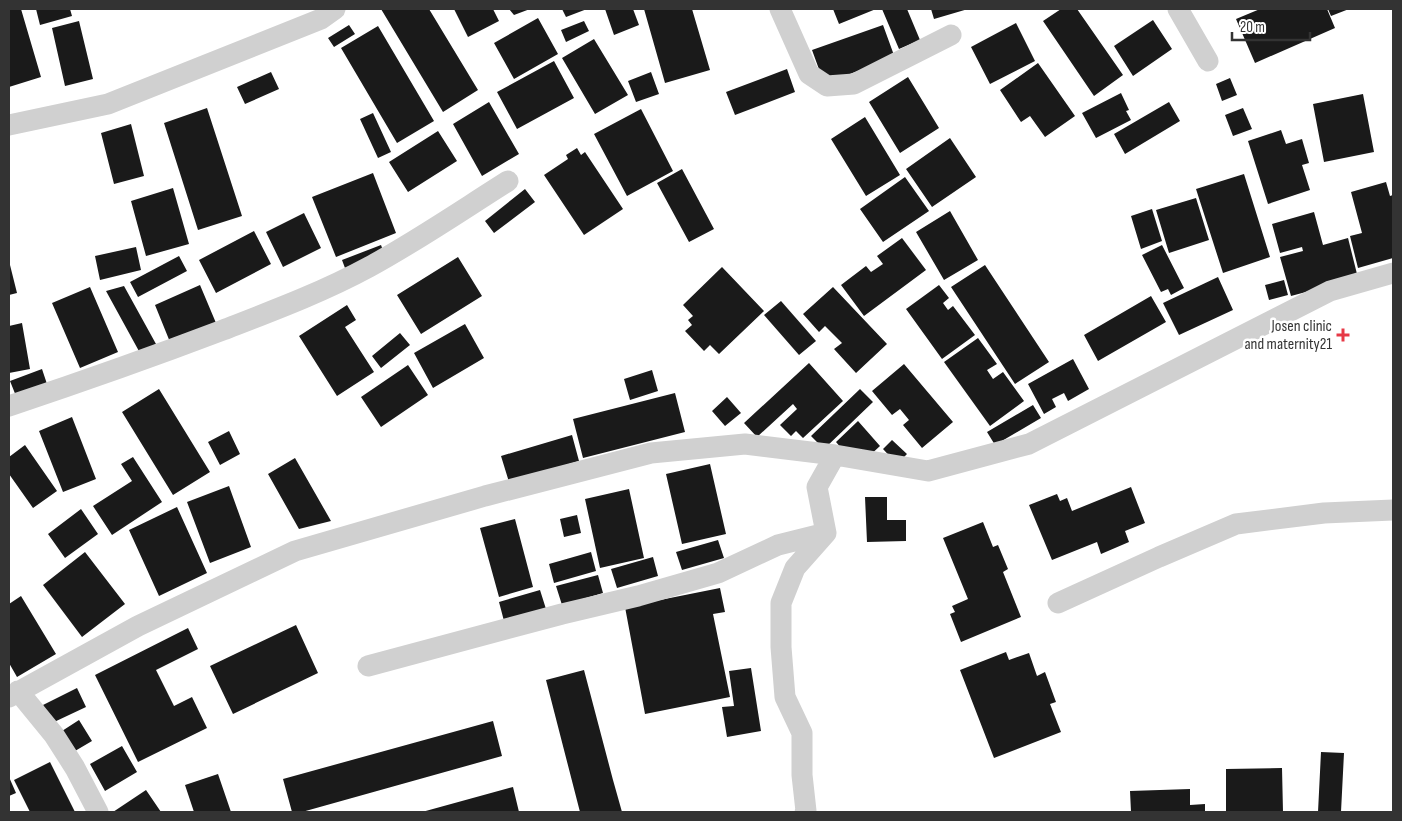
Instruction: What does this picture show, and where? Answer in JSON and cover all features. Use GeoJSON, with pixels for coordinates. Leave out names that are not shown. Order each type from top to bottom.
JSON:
{"type":"FeatureCollection","features":[{"type":"Feature","properties":{"kind":"street"},"geometry":{"type":"LineString","coordinates":[[9,125],[108,104],[321,18],[335,9]]}},
{"type":"Feature","properties":{"kind":"street"},"geometry":{"type":"LineString","coordinates":[[780,9],[809,74],[827,86],[854,84],[952,35]]}},
{"type":"Feature","properties":{"kind":"street"},"geometry":{"type":"LineString","coordinates":[[1178,9],[1208,61]]}},
{"type":"Feature","properties":{"kind":"street"},"geometry":{"type":"LineString","coordinates":[[9,406],[150,358],[324,289],[391,254],[508,181]]}},
{"type":"Feature","properties":{"kind":"street"},"geometry":{"type":"LineString","coordinates":[[98,812],[75,768],[54,735],[13,694],[138,626],[295,551],[486,496],[652,454],[745,444],[834,455],[928,471],[1029,444],[1330,291],[1393,273]]}},
{"type":"Feature","properties":{"kind":"street"},"geometry":{"type":"LineString","coordinates":[[826,533],[817,487],[834,455]]}},
{"type":"Feature","properties":{"kind":"street"},"geometry":{"type":"LineString","coordinates":[[1058,603],[1236,524],[1324,512],[1393,510]]}},
{"type":"Feature","properties":{"kind":"street"},"geometry":{"type":"LineString","coordinates":[[368,666],[562,614],[638,596],[718,573],[778,545],[826,533]]}},
{"type":"Feature","properties":{"kind":"street"},"geometry":{"type":"LineString","coordinates":[[804,812],[806,811],[802,775],[802,733],[785,697],[781,647],[781,603],[795,568],[826,533]]}},
{"type":"Feature","properties":{"kind":"building"},"geometry":{"type":"Polygon","coordinates":[[[9,9],[21,9],[41,77],[9,87],[9,9]]]}},
{"type":"Feature","properties":{"kind":"building"},"geometry":{"type":"Polygon","coordinates":[[[36,9],[70,9],[72,16],[40,25],[36,9]]]}},
{"type":"Feature","properties":{"kind":"building"},"geometry":{"type":"Polygon","coordinates":[[[381,9],[429,9],[478,90],[443,112],[381,9]]]}},
{"type":"Feature","properties":{"kind":"building"},"geometry":{"type":"Polygon","coordinates":[[[454,9],[493,9],[499,21],[468,37],[454,9]]]}},
{"type":"Feature","properties":{"kind":"building"},"geometry":{"type":"Polygon","coordinates":[[[509,9],[530,9],[514,15],[509,9]]]}},
{"type":"Feature","properties":{"kind":"building"},"geometry":{"type":"Polygon","coordinates":[[[562,9],[587,9],[566,17],[562,9]]]}},
{"type":"Feature","properties":{"kind":"building"},"geometry":{"type":"Polygon","coordinates":[[[605,9],[633,9],[639,25],[614,35],[605,9]]]}},
{"type":"Feature","properties":{"kind":"building"},"geometry":{"type":"Polygon","coordinates":[[[644,9],[692,9],[710,70],[665,83],[644,9]]]}},
{"type":"Feature","properties":{"kind":"building"},"geometry":{"type":"Polygon","coordinates":[[[833,9],[876,9],[839,24],[833,9]]]}},
{"type":"Feature","properties":{"kind":"building"},"geometry":{"type":"Polygon","coordinates":[[[882,9],[907,9],[920,40],[899,49],[882,9]]]}},
{"type":"Feature","properties":{"kind":"building"},"geometry":{"type":"Polygon","coordinates":[[[931,9],[968,9],[934,19],[931,9]]]}},
{"type":"Feature","properties":{"kind":"building"},"geometry":{"type":"Polygon","coordinates":[[[1061,9],[1077,9],[1123,75],[1094,96],[1043,21],[1061,9]]]}},
{"type":"Feature","properties":{"kind":"building"},"geometry":{"type":"Polygon","coordinates":[[[1260,9],[1327,9],[1335,28],[1255,63],[1236,19],[1260,9]]]}},
{"type":"Feature","properties":{"kind":"building"},"geometry":{"type":"Polygon","coordinates":[[[1328,9],[1349,9],[1331,16],[1328,9]]]}},
{"type":"Feature","properties":{"kind":"building"},"geometry":{"type":"Polygon","coordinates":[[[538,18],[558,54],[514,79],[494,43],[538,18]]]}},
{"type":"Feature","properties":{"kind":"building"},"geometry":{"type":"Polygon","coordinates":[[[1153,20],[1172,49],[1133,76],[1114,46],[1153,20]]]}},
{"type":"Feature","properties":{"kind":"building"},"geometry":{"type":"Polygon","coordinates":[[[79,21],[93,79],[65,86],[52,28],[79,21]]]}},
{"type":"Feature","properties":{"kind":"building"},"geometry":{"type":"Polygon","coordinates":[[[584,21],[589,31],[566,42],[561,30],[584,21]]]}},
{"type":"Feature","properties":{"kind":"building"},"geometry":{"type":"Polygon","coordinates":[[[1016,23],[1035,61],[990,84],[971,47],[1016,23]]]}},
{"type":"Feature","properties":{"kind":"building"},"geometry":{"type":"Polygon","coordinates":[[[349,25],[355,34],[334,47],[328,38],[349,25]]]}},
{"type":"Feature","properties":{"kind":"building"},"geometry":{"type":"Polygon","coordinates":[[[883,25],[895,58],[824,83],[812,50],[883,25]]]}},
{"type":"Feature","properties":{"kind":"building"},"geometry":{"type":"Polygon","coordinates":[[[378,26],[434,121],[397,143],[341,48],[378,26]]]}},
{"type":"Feature","properties":{"kind":"building"},"geometry":{"type":"Polygon","coordinates":[[[594,39],[628,95],[595,114],[562,58],[594,39]]]}},
{"type":"Feature","properties":{"kind":"building"},"geometry":{"type":"Polygon","coordinates":[[[554,61],[574,98],[517,129],[497,92],[554,61]]]}},
{"type":"Feature","properties":{"kind":"building"},"geometry":{"type":"Polygon","coordinates":[[[1038,63],[1075,116],[1045,137],[1030,116],[1021,122],[1000,90],[1038,63]]]}},
{"type":"Feature","properties":{"kind":"building"},"geometry":{"type":"Polygon","coordinates":[[[787,69],[795,92],[735,115],[726,92],[787,69]]]}},
{"type":"Feature","properties":{"kind":"building"},"geometry":{"type":"Polygon","coordinates":[[[271,72],[279,89],[245,104],[237,87],[271,72]]]}},
{"type":"Feature","properties":{"kind":"building"},"geometry":{"type":"Polygon","coordinates":[[[651,72],[659,94],[636,102],[628,81],[651,72]]]}},
{"type":"Feature","properties":{"kind":"building"},"geometry":{"type":"Polygon","coordinates":[[[908,77],[939,128],[900,153],[869,102],[908,77]]]}},
{"type":"Feature","properties":{"kind":"building"},"geometry":{"type":"Polygon","coordinates":[[[1230,78],[1237,95],[1222,101],[1216,84],[1230,78]]]}},
{"type":"Feature","properties":{"kind":"building"},"geometry":{"type":"Polygon","coordinates":[[[1121,93],[1129,110],[1126,111],[1131,120],[1096,138],[1082,113],[1121,93]]]}},
{"type":"Feature","properties":{"kind":"building"},"geometry":{"type":"Polygon","coordinates":[[[1363,94],[1374,152],[1324,162],[1313,104],[1363,94]]]}},
{"type":"Feature","properties":{"kind":"building"},"geometry":{"type":"Polygon","coordinates":[[[489,102],[519,154],[482,176],[453,124],[489,102]]]}},
{"type":"Feature","properties":{"kind":"building"},"geometry":{"type":"Polygon","coordinates":[[[1169,102],[1180,121],[1125,154],[1114,134],[1169,102]]]}},
{"type":"Feature","properties":{"kind":"building"},"geometry":{"type":"Polygon","coordinates":[[[207,108],[242,216],[198,230],[164,123],[207,108]]]}},
{"type":"Feature","properties":{"kind":"building"},"geometry":{"type":"Polygon","coordinates":[[[1243,108],[1252,129],[1233,136],[1225,115],[1243,108]]]}},
{"type":"Feature","properties":{"kind":"building"},"geometry":{"type":"Polygon","coordinates":[[[641,109],[673,171],[627,196],[594,134],[641,109]]]}},
{"type":"Feature","properties":{"kind":"building"},"geometry":{"type":"Polygon","coordinates":[[[373,113],[391,152],[378,158],[360,119],[373,113]]]}},
{"type":"Feature","properties":{"kind":"building"},"geometry":{"type":"Polygon","coordinates":[[[865,117],[900,175],[866,196],[831,139],[865,117]]]}},
{"type":"Feature","properties":{"kind":"building"},"geometry":{"type":"Polygon","coordinates":[[[131,124],[144,176],[114,184],[101,133],[131,124]]]}},
{"type":"Feature","properties":{"kind":"building"},"geometry":{"type":"Polygon","coordinates":[[[1281,130],[1286,144],[1302,139],[1309,163],[1302,165],[1310,190],[1268,204],[1248,141],[1281,130]]]}},
{"type":"Feature","properties":{"kind":"building"},"geometry":{"type":"Polygon","coordinates":[[[438,131],[457,161],[408,192],[389,162],[438,131]]]}},
{"type":"Feature","properties":{"kind":"building"},"geometry":{"type":"Polygon","coordinates":[[[950,138],[976,177],[932,207],[906,169],[950,138]]]}},
{"type":"Feature","properties":{"kind":"building"},"geometry":{"type":"Polygon","coordinates":[[[577,148],[581,155],[585,152],[623,209],[584,235],[544,175],[568,159],[566,155],[577,148]]]}},
{"type":"Feature","properties":{"kind":"building"},"geometry":{"type":"Polygon","coordinates":[[[682,169],[714,229],[689,242],[657,183],[682,169]]]}},
{"type":"Feature","properties":{"kind":"building"},"geometry":{"type":"Polygon","coordinates":[[[373,173],[396,233],[336,257],[312,197],[373,173]]]}},
{"type":"Feature","properties":{"kind":"building"},"geometry":{"type":"Polygon","coordinates":[[[1244,174],[1270,257],[1223,273],[1196,189],[1244,174]]]}},
{"type":"Feature","properties":{"kind":"building"},"geometry":{"type":"Polygon","coordinates":[[[905,177],[929,211],[883,242],[860,209],[905,177]]]}},
{"type":"Feature","properties":{"kind":"building"},"geometry":{"type":"Polygon","coordinates":[[[1386,182],[1390,196],[1393,195],[1393,258],[1358,268],[1350,236],[1362,233],[1351,192],[1386,182]]]}},
{"type":"Feature","properties":{"kind":"building"},"geometry":{"type":"Polygon","coordinates":[[[173,188],[189,244],[146,256],[131,201],[173,188]]]}},
{"type":"Feature","properties":{"kind":"building"},"geometry":{"type":"Polygon","coordinates":[[[525,189],[535,202],[494,233],[485,221],[525,189]]]}},
{"type":"Feature","properties":{"kind":"building"},"geometry":{"type":"Polygon","coordinates":[[[1196,198],[1209,240],[1169,253],[1156,210],[1196,198]]]}},
{"type":"Feature","properties":{"kind":"building"},"geometry":{"type":"Polygon","coordinates":[[[1152,209],[1162,241],[1141,249],[1131,216],[1152,209]]]}},
{"type":"Feature","properties":{"kind":"building"},"geometry":{"type":"Polygon","coordinates":[[[950,211],[978,260],[944,280],[916,232],[950,211]]]}},
{"type":"Feature","properties":{"kind":"building"},"geometry":{"type":"Polygon","coordinates":[[[1314,212],[1323,245],[1348,238],[1358,278],[1291,296],[1280,257],[1303,251],[1302,247],[1280,253],[1272,224],[1314,212]]]}},
{"type":"Feature","properties":{"kind":"building"},"geometry":{"type":"Polygon","coordinates":[[[304,213],[321,248],[283,267],[266,232],[304,213]]]}},
{"type":"Feature","properties":{"kind":"building"},"geometry":{"type":"Polygon","coordinates":[[[254,231],[271,264],[216,293],[199,260],[254,231]]]}},
{"type":"Feature","properties":{"kind":"building"},"geometry":{"type":"Polygon","coordinates":[[[902,238],[926,270],[864,316],[841,285],[866,266],[871,272],[883,264],[877,256],[902,238]]]}},
{"type":"Feature","properties":{"kind":"building"},"geometry":{"type":"Polygon","coordinates":[[[381,245],[384,253],[345,268],[342,260],[381,245]]]}},
{"type":"Feature","properties":{"kind":"building"},"geometry":{"type":"Polygon","coordinates":[[[1162,245],[1184,288],[1171,295],[1168,289],[1161,292],[1142,255],[1162,245]]]}},
{"type":"Feature","properties":{"kind":"building"},"geometry":{"type":"Polygon","coordinates":[[[136,247],[141,270],[100,280],[95,256],[136,247]]]}},
{"type":"Feature","properties":{"kind":"building"},"geometry":{"type":"Polygon","coordinates":[[[179,256],[187,271],[138,297],[130,282],[179,256]]]}},
{"type":"Feature","properties":{"kind":"building"},"geometry":{"type":"Polygon","coordinates":[[[458,257],[482,296],[421,334],[397,295],[458,257]]]}},
{"type":"Feature","properties":{"kind":"building"},"geometry":{"type":"Polygon","coordinates":[[[9,261],[17,293],[9,295],[9,261]]]}},
{"type":"Feature","properties":{"kind":"building"},"geometry":{"type":"Polygon","coordinates":[[[985,265],[1049,362],[1015,384],[951,287],[985,265]]]}},
{"type":"Feature","properties":{"kind":"building"},"geometry":{"type":"Polygon","coordinates":[[[722,267],[764,311],[719,354],[710,345],[704,351],[685,331],[692,325],[688,320],[693,316],[683,305],[722,267]]]}},
{"type":"Feature","properties":{"kind":"building"},"geometry":{"type":"Polygon","coordinates":[[[1218,277],[1233,310],[1179,335],[1163,303],[1218,277]]]}},
{"type":"Feature","properties":{"kind":"building"},"geometry":{"type":"Polygon","coordinates":[[[1284,280],[1288,295],[1269,300],[1265,285],[1284,280]]]}},
{"type":"Feature","properties":{"kind":"building"},"geometry":{"type":"Polygon","coordinates":[[[200,285],[216,323],[170,342],[155,305],[200,285]]]}},
{"type":"Feature","properties":{"kind":"building"},"geometry":{"type":"Polygon","coordinates":[[[939,285],[949,298],[943,303],[948,310],[953,306],[975,335],[942,359],[906,309],[939,285]]]}},
{"type":"Feature","properties":{"kind":"building"},"geometry":{"type":"Polygon","coordinates":[[[124,286],[156,344],[140,353],[106,291],[124,286]]]}},
{"type":"Feature","properties":{"kind":"building"},"geometry":{"type":"Polygon","coordinates":[[[90,287],[118,352],[80,368],[52,303],[90,287]]]}},
{"type":"Feature","properties":{"kind":"building"},"geometry":{"type":"Polygon","coordinates":[[[833,287],[887,344],[856,373],[834,349],[842,343],[825,326],[819,332],[803,314],[833,287]]]}},
{"type":"Feature","properties":{"kind":"building"},"geometry":{"type":"Polygon","coordinates":[[[1151,296],[1166,322],[1098,361],[1084,335],[1151,296]]]}},
{"type":"Feature","properties":{"kind":"building"},"geometry":{"type":"Polygon","coordinates":[[[781,301],[816,341],[799,355],[764,315],[781,301]]]}},
{"type":"Feature","properties":{"kind":"building"},"geometry":{"type":"Polygon","coordinates":[[[347,305],[356,320],[345,327],[374,372],[337,396],[299,336],[347,305]]]}},
{"type":"Feature","properties":{"kind":"building"},"geometry":{"type":"Polygon","coordinates":[[[22,323],[30,369],[9,373],[9,326],[22,323]]]}},
{"type":"Feature","properties":{"kind":"building"},"geometry":{"type":"Polygon","coordinates":[[[465,324],[484,358],[433,388],[414,353],[465,324]]]}},
{"type":"Feature","properties":{"kind":"building"},"geometry":{"type":"Polygon","coordinates":[[[400,333],[410,345],[381,368],[372,356],[400,333]]]}},
{"type":"Feature","properties":{"kind":"building"},"geometry":{"type":"Polygon","coordinates":[[[978,338],[997,364],[987,370],[993,379],[1003,372],[1024,401],[990,426],[944,362],[978,338]]]}},
{"type":"Feature","properties":{"kind":"building"},"geometry":{"type":"Polygon","coordinates":[[[1073,359],[1089,389],[1068,401],[1064,393],[1052,399],[1056,407],[1044,414],[1028,384],[1073,359]]]}},
{"type":"Feature","properties":{"kind":"building"},"geometry":{"type":"Polygon","coordinates":[[[809,363],[843,401],[803,438],[796,431],[791,436],[780,425],[797,409],[793,404],[757,437],[744,423],[809,363]]]}},
{"type":"Feature","properties":{"kind":"building"},"geometry":{"type":"Polygon","coordinates":[[[904,364],[953,422],[922,448],[903,425],[909,420],[900,409],[892,415],[872,391],[904,364]]]}},
{"type":"Feature","properties":{"kind":"building"},"geometry":{"type":"Polygon","coordinates":[[[408,365],[428,395],[381,427],[361,397],[408,365]]]}},
{"type":"Feature","properties":{"kind":"building"},"geometry":{"type":"Polygon","coordinates":[[[42,369],[47,384],[16,396],[10,381],[42,369]]]}},
{"type":"Feature","properties":{"kind":"building"},"geometry":{"type":"Polygon","coordinates":[[[652,370],[658,391],[630,400],[624,379],[652,370]]]}},
{"type":"Feature","properties":{"kind":"building"},"geometry":{"type":"Polygon","coordinates":[[[159,389],[210,472],[173,495],[122,412],[159,389]]]}},
{"type":"Feature","properties":{"kind":"building"},"geometry":{"type":"Polygon","coordinates":[[[860,389],[873,402],[824,449],[811,436],[860,389]]]}},
{"type":"Feature","properties":{"kind":"building"},"geometry":{"type":"Polygon","coordinates":[[[675,393],[685,432],[583,458],[573,419],[675,393]]]}},
{"type":"Feature","properties":{"kind":"building"},"geometry":{"type":"Polygon","coordinates":[[[727,397],[741,413],[725,426],[712,411],[727,397]]]}},
{"type":"Feature","properties":{"kind":"building"},"geometry":{"type":"Polygon","coordinates":[[[1033,405],[1041,418],[995,445],[987,432],[1033,405]]]}},
{"type":"Feature","properties":{"kind":"building"},"geometry":{"type":"Polygon","coordinates":[[[72,417],[96,479],[63,492],[39,431],[72,417]]]}},
{"type":"Feature","properties":{"kind":"building"},"geometry":{"type":"Polygon","coordinates":[[[858,421],[880,446],[866,459],[849,457],[836,442],[858,421]]]}},
{"type":"Feature","properties":{"kind":"building"},"geometry":{"type":"Polygon","coordinates":[[[229,431],[240,454],[220,465],[208,442],[229,431]]]}},
{"type":"Feature","properties":{"kind":"building"},"geometry":{"type":"Polygon","coordinates":[[[572,435],[579,461],[509,482],[501,456],[572,435]]]}},
{"type":"Feature","properties":{"kind":"building"},"geometry":{"type":"Polygon","coordinates":[[[892,440],[907,454],[897,464],[883,449],[892,440]]]}},
{"type":"Feature","properties":{"kind":"building"},"geometry":{"type":"Polygon","coordinates":[[[25,445],[57,491],[33,508],[9,474],[9,457],[25,445]]]}},
{"type":"Feature","properties":{"kind":"building"},"geometry":{"type":"Polygon","coordinates":[[[133,457],[162,502],[112,535],[93,506],[132,481],[121,464],[133,457]]]}},
{"type":"Feature","properties":{"kind":"building"},"geometry":{"type":"Polygon","coordinates":[[[295,458],[331,521],[299,529],[268,474],[295,458]]]}},
{"type":"Feature","properties":{"kind":"building"},"geometry":{"type":"Polygon","coordinates":[[[710,464],[726,534],[682,544],[666,474],[710,464]]]}},
{"type":"Feature","properties":{"kind":"building"},"geometry":{"type":"Polygon","coordinates":[[[229,486],[251,547],[210,563],[187,502],[229,486]]]}},
{"type":"Feature","properties":{"kind":"building"},"geometry":{"type":"Polygon","coordinates":[[[1131,487],[1145,523],[1125,531],[1129,542],[1101,554],[1097,542],[1052,560],[1029,505],[1057,494],[1060,501],[1067,498],[1072,511],[1131,487]]]}},
{"type":"Feature","properties":{"kind":"building"},"geometry":{"type":"Polygon","coordinates":[[[629,489],[644,558],[600,568],[585,499],[629,489]]]}},
{"type":"Feature","properties":{"kind":"building"},"geometry":{"type":"Polygon","coordinates":[[[865,497],[887,497],[887,520],[906,520],[906,541],[867,542],[865,497]]]}},
{"type":"Feature","properties":{"kind":"building"},"geometry":{"type":"Polygon","coordinates":[[[177,507],[207,573],[159,596],[129,530],[177,507]]]}},
{"type":"Feature","properties":{"kind":"building"},"geometry":{"type":"Polygon","coordinates":[[[81,509],[98,534],[65,558],[48,534],[81,509]]]}},
{"type":"Feature","properties":{"kind":"building"},"geometry":{"type":"Polygon","coordinates":[[[577,515],[581,533],[564,537],[560,519],[577,515]]]}},
{"type":"Feature","properties":{"kind":"building"},"geometry":{"type":"Polygon","coordinates":[[[515,519],[533,587],[499,597],[480,528],[515,519]]]}},
{"type":"Feature","properties":{"kind":"building"},"geometry":{"type":"Polygon","coordinates":[[[983,522],[993,547],[998,545],[1008,569],[1003,572],[1021,617],[961,642],[950,614],[955,612],[952,606],[968,599],[943,538],[983,522]]]}},
{"type":"Feature","properties":{"kind":"building"},"geometry":{"type":"Polygon","coordinates":[[[718,540],[724,558],[682,570],[676,552],[718,540]]]}},
{"type":"Feature","properties":{"kind":"building"},"geometry":{"type":"Polygon","coordinates":[[[85,552],[125,604],[82,637],[43,585],[85,552]]]}},
{"type":"Feature","properties":{"kind":"building"},"geometry":{"type":"Polygon","coordinates":[[[591,552],[596,571],[554,583],[549,564],[591,552]]]}},
{"type":"Feature","properties":{"kind":"building"},"geometry":{"type":"Polygon","coordinates":[[[653,557],[658,576],[617,588],[611,569],[653,557]]]}},
{"type":"Feature","properties":{"kind":"building"},"geometry":{"type":"Polygon","coordinates":[[[598,575],[603,593],[562,605],[556,586],[598,575]]]}},
{"type":"Feature","properties":{"kind":"building"},"geometry":{"type":"Polygon","coordinates":[[[720,588],[725,612],[713,614],[730,697],[645,714],[625,607],[720,588]]]}},
{"type":"Feature","properties":{"kind":"building"},"geometry":{"type":"Polygon","coordinates":[[[540,590],[546,609],[504,621],[499,602],[540,590]]]}},
{"type":"Feature","properties":{"kind":"building"},"geometry":{"type":"Polygon","coordinates":[[[21,596],[56,654],[17,677],[9,663],[9,604],[21,596]]]}},
{"type":"Feature","properties":{"kind":"building"},"geometry":{"type":"Polygon","coordinates":[[[296,625],[318,673],[233,714],[210,666],[296,625]]]}},
{"type":"Feature","properties":{"kind":"building"},"geometry":{"type":"Polygon","coordinates":[[[188,628],[198,649],[156,670],[174,706],[192,697],[207,728],[138,762],[95,675],[188,628]]]}},
{"type":"Feature","properties":{"kind":"building"},"geometry":{"type":"Polygon","coordinates":[[[1006,652],[1009,660],[1029,653],[1037,676],[1045,672],[1056,702],[1050,704],[1061,732],[994,758],[960,670],[1006,652]]]}},
{"type":"Feature","properties":{"kind":"building"},"geometry":{"type":"Polygon","coordinates":[[[751,668],[761,731],[727,737],[722,707],[734,706],[729,671],[751,668]]]}},
{"type":"Feature","properties":{"kind":"building"},"geometry":{"type":"Polygon","coordinates":[[[584,670],[622,812],[580,812],[546,680],[584,670]]]}},
{"type":"Feature","properties":{"kind":"building"},"geometry":{"type":"Polygon","coordinates":[[[77,688],[86,707],[52,723],[43,705],[77,688]]]}},
{"type":"Feature","properties":{"kind":"building"},"geometry":{"type":"Polygon","coordinates":[[[79,720],[92,741],[75,751],[62,731],[79,720]]]}},
{"type":"Feature","properties":{"kind":"building"},"geometry":{"type":"Polygon","coordinates":[[[493,721],[502,756],[302,812],[292,812],[283,779],[493,721]]]}},
{"type":"Feature","properties":{"kind":"building"},"geometry":{"type":"Polygon","coordinates":[[[122,746],[137,772],[105,791],[90,764],[122,746]]]}},
{"type":"Feature","properties":{"kind":"building"},"geometry":{"type":"Polygon","coordinates":[[[1321,752],[1344,753],[1341,812],[1318,812],[1321,752]]]}},
{"type":"Feature","properties":{"kind":"building"},"geometry":{"type":"Polygon","coordinates":[[[50,762],[75,812],[30,812],[14,780],[50,762]]]}},
{"type":"Feature","properties":{"kind":"building"},"geometry":{"type":"Polygon","coordinates":[[[1282,768],[1283,812],[1226,812],[1226,769],[1282,768]]]}},
{"type":"Feature","properties":{"kind":"building"},"geometry":{"type":"Polygon","coordinates":[[[218,774],[231,812],[194,812],[185,785],[218,774]]]}},
{"type":"Feature","properties":{"kind":"building"},"geometry":{"type":"Polygon","coordinates":[[[9,777],[16,793],[9,796],[9,777]]]}},
{"type":"Feature","properties":{"kind":"building"},"geometry":{"type":"Polygon","coordinates":[[[513,787],[519,812],[422,812],[513,787]]]}},
{"type":"Feature","properties":{"kind":"building"},"geometry":{"type":"Polygon","coordinates":[[[1190,789],[1190,805],[1205,804],[1205,812],[1131,812],[1130,791],[1190,789]]]}},
{"type":"Feature","properties":{"kind":"building"},"geometry":{"type":"Polygon","coordinates":[[[146,790],[161,812],[113,812],[146,790]]]}},
{"type":"Feature","properties":{"kind":"place","name":"Josen clinic and maternity21"},"geometry":{"type":"Point","coordinates":[1343,335]}}]}
